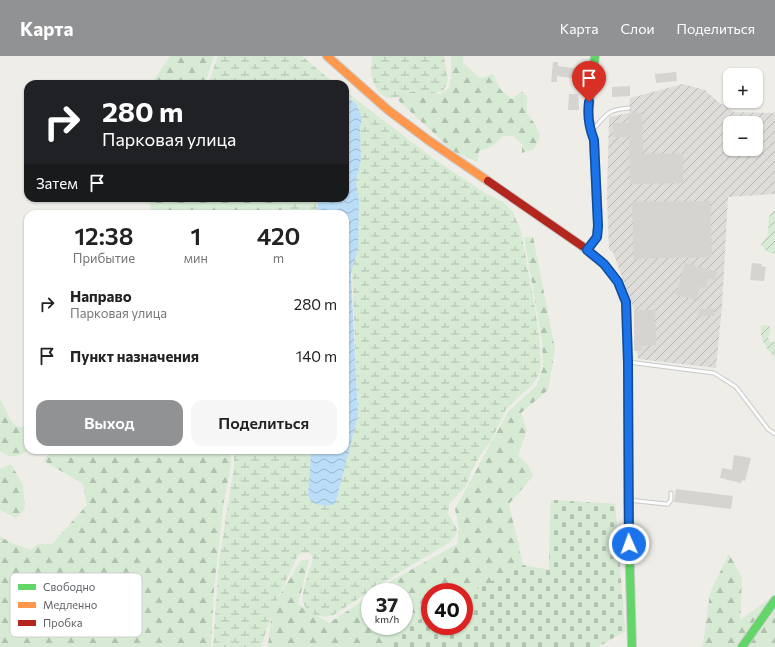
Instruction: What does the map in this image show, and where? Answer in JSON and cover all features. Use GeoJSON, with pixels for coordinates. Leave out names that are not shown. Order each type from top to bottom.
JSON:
{"type":"FeatureCollection","features":[{"type":"Feature","properties":{"kind":"street"},"geometry":{"type":"LineString","coordinates":[[327,56],[394,114],[587,250],[604,264],[618,282],[626,302],[628,362],[628,500],[632,647]]}},
{"type":"Feature","properties":{"kind":"street"},"geometry":{"type":"LineString","coordinates":[[587,250],[597,237],[598,226],[594,140],[591,133],[588,114],[595,56]]}},
{"type":"Feature","properties":{"kind":"street"},"geometry":{"type":"LineString","coordinates":[[742,647],[775,600]]}},
{"type":"Feature","properties":{"kind":"lane"},"geometry":{"type":"LineString","coordinates":[[591,133],[608,112],[629,108]]}},
{"type":"Feature","properties":{"kind":"lane"},"geometry":{"type":"LineString","coordinates":[[628,362],[714,373],[736,387],[768,429],[775,434]]}},
{"type":"Feature","properties":{"kind":"lane"},"geometry":{"type":"LineString","coordinates":[[628,500],[668,504],[671,500],[671,493]]}},
{"type":"Feature","properties":{"kind":"shaded area"},"geometry":{"type":"Polygon","coordinates":[[[683,84],[705,90],[723,105],[723,108],[728,108],[734,112],[775,113],[775,194],[728,197],[722,306],[716,368],[638,359],[637,351],[634,351],[634,310],[613,252],[609,250],[607,198],[609,117],[629,113],[630,98],[683,84]]]}},
{"type":"Feature","properties":{"kind":"green space"},"geometry":{"type":"Polygon","coordinates":[[[170,56],[214,56],[206,80],[154,80],[170,56]]]}},
{"type":"Feature","properties":{"kind":"green space"},"geometry":{"type":"Polygon","coordinates":[[[218,56],[302,56],[330,80],[209,80],[218,56]]]}},
{"type":"Feature","properties":{"kind":"green space"},"geometry":{"type":"Polygon","coordinates":[[[372,56],[444,56],[448,81],[443,91],[412,92],[394,98],[389,98],[381,94],[375,86],[371,72],[372,56]]]}},
{"type":"Feature","properties":{"kind":"green space"},"geometry":{"type":"Polygon","coordinates":[[[451,56],[463,56],[463,63],[480,78],[493,74],[500,89],[511,99],[522,92],[527,96],[527,114],[535,124],[540,136],[534,149],[522,153],[522,144],[513,136],[503,136],[492,146],[479,151],[477,162],[453,151],[399,101],[396,84],[440,94],[449,88],[451,78],[451,56]]]}},
{"type":"Feature","properties":{"kind":"green space"},"geometry":{"type":"Polygon","coordinates":[[[349,94],[434,159],[485,193],[503,202],[513,212],[521,231],[535,308],[540,343],[540,371],[530,387],[505,411],[491,441],[481,454],[472,470],[466,486],[449,504],[448,514],[457,529],[456,534],[449,543],[383,583],[361,583],[361,597],[336,614],[328,617],[322,617],[308,611],[304,605],[304,589],[313,560],[309,553],[302,553],[298,555],[274,606],[261,647],[213,647],[219,560],[234,467],[234,454],[311,454],[308,495],[339,492],[358,416],[352,269],[358,249],[359,201],[356,181],[361,160],[360,128],[362,118],[349,98],[349,94]]]}},
{"type":"Feature","properties":{"kind":"green space"},"geometry":{"type":"Polygon","coordinates":[[[150,202],[284,202],[284,210],[151,210],[150,202]]]}},
{"type":"Feature","properties":{"kind":"green space"},"geometry":{"type":"Polygon","coordinates":[[[284,202],[319,202],[316,210],[285,210],[284,202]]]}},
{"type":"Feature","properties":{"kind":"green space"},"geometry":{"type":"Polygon","coordinates":[[[775,210],[775,254],[767,252],[761,245],[768,234],[770,215],[775,210]]]}},
{"type":"Feature","properties":{"kind":"green space"},"geometry":{"type":"Polygon","coordinates":[[[524,237],[533,237],[555,349],[548,390],[521,413],[527,430],[518,455],[528,465],[533,476],[509,504],[523,565],[549,570],[551,500],[615,504],[625,631],[598,647],[268,647],[272,608],[301,560],[309,560],[298,604],[329,623],[361,602],[361,635],[413,635],[413,583],[388,583],[457,544],[459,529],[455,509],[508,412],[537,385],[543,367],[542,341],[524,237]]]}},
{"type":"Feature","properties":{"kind":"green space"},"geometry":{"type":"Polygon","coordinates":[[[764,325],[770,327],[771,330],[768,337],[770,342],[775,342],[775,358],[762,340],[760,331],[761,326],[764,325]]]}},
{"type":"Feature","properties":{"kind":"green space"},"geometry":{"type":"Polygon","coordinates":[[[0,399],[11,420],[16,426],[24,426],[24,453],[18,456],[11,456],[3,454],[0,451],[0,399]]]}},
{"type":"Feature","properties":{"kind":"green space"},"geometry":{"type":"Polygon","coordinates":[[[48,454],[231,454],[231,465],[224,500],[214,589],[211,647],[0,647],[0,536],[9,542],[31,550],[38,544],[52,544],[87,505],[83,484],[44,461],[48,454]]]}},
{"type":"Feature","properties":{"kind":"green space"},"geometry":{"type":"Polygon","coordinates":[[[11,464],[23,485],[25,509],[16,518],[0,510],[0,469],[11,464]]]}},
{"type":"Feature","properties":{"kind":"green space"},"geometry":{"type":"Polygon","coordinates":[[[551,500],[615,504],[625,631],[598,647],[389,647],[400,635],[413,635],[413,623],[421,619],[421,635],[473,635],[473,591],[523,565],[549,570],[551,500]]]}},
{"type":"Feature","properties":{"kind":"green space"},"geometry":{"type":"Polygon","coordinates":[[[729,554],[742,578],[740,620],[775,595],[775,647],[701,647],[703,644],[710,593],[729,554]]]}},
{"type":"Feature","properties":{"kind":"water"},"geometry":{"type":"Polygon","coordinates":[[[349,98],[356,104],[362,118],[360,128],[361,160],[356,181],[359,201],[358,249],[351,275],[358,416],[349,451],[349,210],[316,210],[319,202],[349,202],[349,98]]]}},
{"type":"Feature","properties":{"kind":"water"},"geometry":{"type":"Polygon","coordinates":[[[311,454],[348,454],[336,501],[333,505],[315,503],[308,495],[311,454]]]}},
{"type":"Feature","properties":{"kind":"building"},"geometry":{"type":"Polygon","coordinates":[[[553,62],[558,62],[558,66],[580,69],[578,79],[557,76],[557,82],[551,82],[553,62]]]}},
{"type":"Feature","properties":{"kind":"building"},"geometry":{"type":"Polygon","coordinates":[[[676,72],[677,81],[656,83],[655,74],[676,72]]]}},
{"type":"Feature","properties":{"kind":"building"},"geometry":{"type":"Polygon","coordinates":[[[630,86],[630,96],[612,97],[612,87],[630,86]]]}},
{"type":"Feature","properties":{"kind":"building"},"geometry":{"type":"Polygon","coordinates":[[[569,94],[578,94],[579,110],[568,110],[569,94]]]}},
{"type":"Feature","properties":{"kind":"building"},"geometry":{"type":"Polygon","coordinates":[[[629,113],[642,113],[643,154],[683,154],[683,183],[630,184],[629,137],[613,137],[613,123],[629,123],[629,113]]]}},
{"type":"Feature","properties":{"kind":"building"},"geometry":{"type":"Polygon","coordinates":[[[710,201],[712,257],[634,259],[632,202],[710,201]]]}},
{"type":"Feature","properties":{"kind":"building"},"geometry":{"type":"Polygon","coordinates":[[[685,263],[717,272],[715,280],[708,278],[706,288],[700,287],[696,300],[676,295],[685,263]]]}},
{"type":"Feature","properties":{"kind":"building"},"geometry":{"type":"Polygon","coordinates":[[[752,263],[762,264],[761,266],[766,267],[764,281],[750,280],[752,263]]]}},
{"type":"Feature","properties":{"kind":"building"},"geometry":{"type":"Polygon","coordinates":[[[699,309],[714,309],[714,316],[699,316],[699,309]]]}},
{"type":"Feature","properties":{"kind":"building"},"geometry":{"type":"Polygon","coordinates":[[[634,310],[655,310],[656,345],[641,346],[641,351],[635,351],[634,310]]]}},
{"type":"Feature","properties":{"kind":"building"},"geometry":{"type":"Polygon","coordinates":[[[734,455],[751,458],[745,481],[742,480],[741,483],[720,478],[722,468],[732,470],[734,455]]]}},
{"type":"Feature","properties":{"kind":"building"},"geometry":{"type":"Polygon","coordinates":[[[676,489],[733,496],[731,509],[674,502],[676,489]]]}},
{"type":"Feature","properties":{"kind":"traffic: fast"},"geometry":{"type":"LineString","coordinates":[[589,107],[595,56]]}},
{"type":"Feature","properties":{"kind":"traffic: fast"},"geometry":{"type":"LineString","coordinates":[[582,246],[604,264],[618,282],[626,303],[628,362],[628,500],[632,647]]}},
{"type":"Feature","properties":{"kind":"traffic: fast"},"geometry":{"type":"LineString","coordinates":[[742,647],[775,600]]}},
{"type":"Feature","properties":{"kind":"traffic: slow"},"geometry":{"type":"LineString","coordinates":[[327,56],[388,110],[428,140],[488,181]]}},
{"type":"Feature","properties":{"kind":"traffic: slow"},"geometry":{"type":"LineString","coordinates":[[587,250],[597,237],[598,226],[594,140],[591,132],[589,107]]}},
{"type":"Feature","properties":{"kind":"traffic: jam"},"geometry":{"type":"LineString","coordinates":[[488,181],[582,246]]}},
{"type":"Feature","properties":{"kind":"route"},"geometry":{"type":"LineString","coordinates":[[589,102],[588,114],[591,133],[594,140],[598,226],[597,237],[594,243],[587,250],[604,264],[618,282],[626,302],[628,334],[629,544]]}}]}
